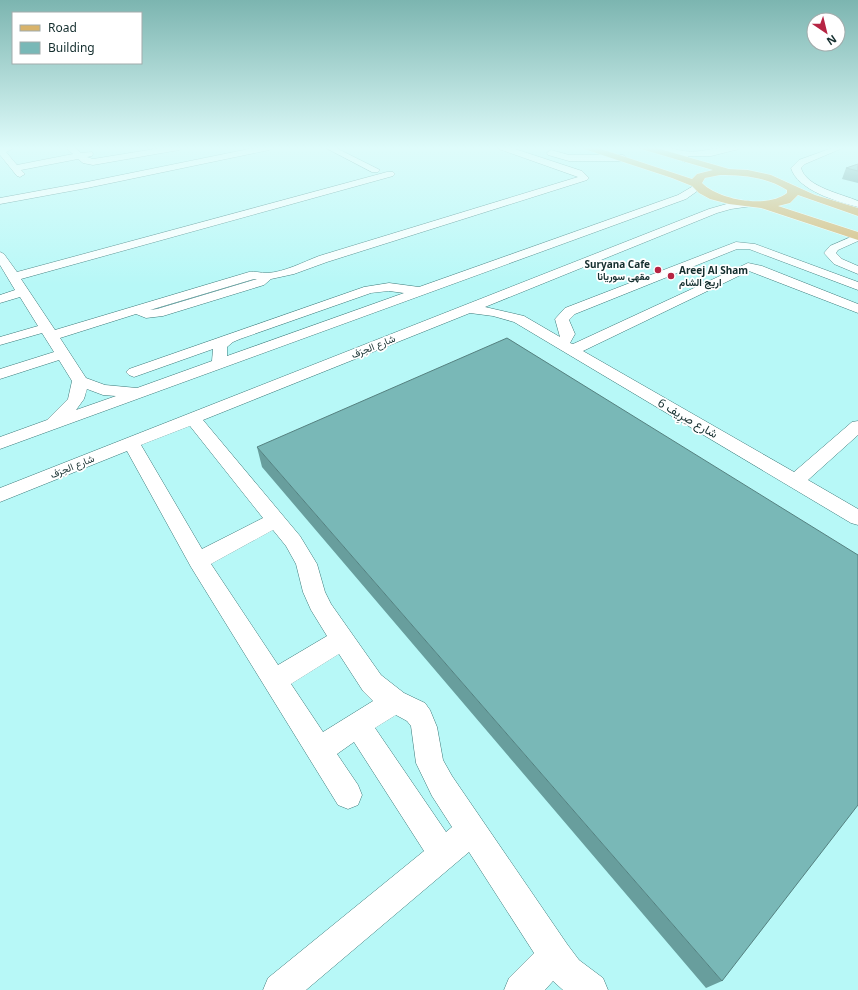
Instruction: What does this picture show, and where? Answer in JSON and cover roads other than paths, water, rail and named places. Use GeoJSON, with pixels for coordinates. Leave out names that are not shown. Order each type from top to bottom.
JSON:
{"type":"FeatureCollection","features":[{"type":"Feature","properties":{"kind":"main road"},"geometry":{"type":"LineString","coordinates":[[705,193],[716,198],[754,204],[788,212],[858,236]]}},
{"type":"Feature","properties":{"kind":"main road"},"geometry":{"type":"LineString","coordinates":[[754,204],[784,202],[791,198],[793,193]]}},
{"type":"Feature","properties":{"kind":"main road"},"geometry":{"type":"LineString","coordinates":[[803,193],[833,205],[858,212]]}},
{"type":"Feature","properties":{"kind":"street"},"geometry":{"type":"LineString","coordinates":[[0,201],[45,193]]}},
{"type":"Feature","properties":{"kind":"street"},"geometry":{"type":"LineString","coordinates":[[13,276],[319,193]]}},
{"type":"Feature","properties":{"kind":"street"},"geometry":{"type":"LineString","coordinates":[[0,341],[48,332],[138,309],[253,275],[265,277],[290,271],[323,259],[535,193]]}},
{"type":"Feature","properties":{"kind":"street"},"geometry":{"type":"LineString","coordinates":[[0,256],[80,381],[94,388],[113,391],[137,377],[219,359],[421,291],[682,197],[687,193]]}},
{"type":"Feature","properties":{"kind":"street"},"geometry":{"type":"LineString","coordinates":[[831,193],[858,204]]}},
{"type":"Feature","properties":{"kind":"street","name":"شارع الحِرَف"},"geometry":{"type":"LineString","coordinates":[[0,494],[713,211],[730,206],[754,204]]}},
{"type":"Feature","properties":{"kind":"street"},"geometry":{"type":"LineString","coordinates":[[833,205],[858,208]]}},
{"type":"Feature","properties":{"kind":"street"},"geometry":{"type":"LineString","coordinates":[[832,256],[830,253],[834,248],[858,236]]}},
{"type":"Feature","properties":{"kind":"street"},"geometry":{"type":"LineString","coordinates":[[858,286],[747,245],[733,245],[570,311],[563,316],[562,319],[568,335],[567,347],[748,267],[758,269],[858,309]]}},
{"type":"Feature","properties":{"kind":"street"},"geometry":{"type":"LineString","coordinates":[[770,254],[782,253],[808,258],[832,256],[840,262],[858,270]]}},
{"type":"Feature","properties":{"kind":"street"},"geometry":{"type":"LineString","coordinates":[[0,443],[42,428],[137,377],[201,350],[207,345],[369,290],[389,287],[421,291]]}},
{"type":"Feature","properties":{"kind":"street"},"geometry":{"type":"LineString","coordinates":[[0,298],[23,292]]}},
{"type":"Feature","properties":{"kind":"street","name":"شارع صِرِيف 6"},"geometry":{"type":"LineString","coordinates":[[508,293],[508,303],[510,308],[519,319]]}},
{"type":"Feature","properties":{"kind":"street","name":"شارع صِرِيف 6"},"geometry":{"type":"LineString","coordinates":[[467,309],[494,312],[519,319],[858,518]]}},
{"type":"Feature","properties":{"kind":"street"},"geometry":{"type":"LineString","coordinates":[[219,359],[220,346],[228,339]]}},
{"type":"Feature","properties":{"kind":"street"},"geometry":{"type":"LineString","coordinates":[[201,350],[219,359]]}},
{"type":"Feature","properties":{"kind":"street"},"geometry":{"type":"LineString","coordinates":[[0,374],[62,354]]}},
{"type":"Feature","properties":{"kind":"street"},"geometry":{"type":"LineString","coordinates":[[42,428],[62,414],[75,400],[79,394],[80,381]]}},
{"type":"Feature","properties":{"kind":"street"},"geometry":{"type":"LineString","coordinates":[[192,418],[276,520],[300,552],[306,564],[314,592],[322,610],[372,683],[395,701],[416,712],[421,719],[424,727],[430,763],[435,775],[554,956],[567,972],[582,985],[591,990]]}},
{"type":"Feature","properties":{"kind":"street"},"geometry":{"type":"LineString","coordinates":[[796,481],[854,435]]}},
{"type":"Feature","properties":{"kind":"street"},"geometry":{"type":"LineString","coordinates":[[130,443],[198,561],[348,796]]}},
{"type":"Feature","properties":{"kind":"street"},"geometry":{"type":"LineString","coordinates":[[198,561],[276,520]]}},
{"type":"Feature","properties":{"kind":"street"},"geometry":{"type":"LineString","coordinates":[[274,681],[343,639]]}},
{"type":"Feature","properties":{"kind":"street"},"geometry":{"type":"LineString","coordinates":[[318,750],[395,701]]}},
{"type":"Feature","properties":{"kind":"street"},"geometry":{"type":"LineString","coordinates":[[358,725],[443,854]]}},
{"type":"Feature","properties":{"kind":"street"},"geometry":{"type":"LineString","coordinates":[[280,990],[471,831]]}},
{"type":"Feature","properties":{"kind":"street"},"geometry":{"type":"LineString","coordinates":[[521,990],[554,956]]}},
{"type":"Feature","properties":{"kind":"place","name":"Suryana Cafe مقهى سوريانا"},"geometry":{"type":"Point","coordinates":[658,270]}},
{"type":"Feature","properties":{"kind":"place","name":"Areej Al Sham اريج الشام"},"geometry":{"type":"Point","coordinates":[671,276]}}]}
